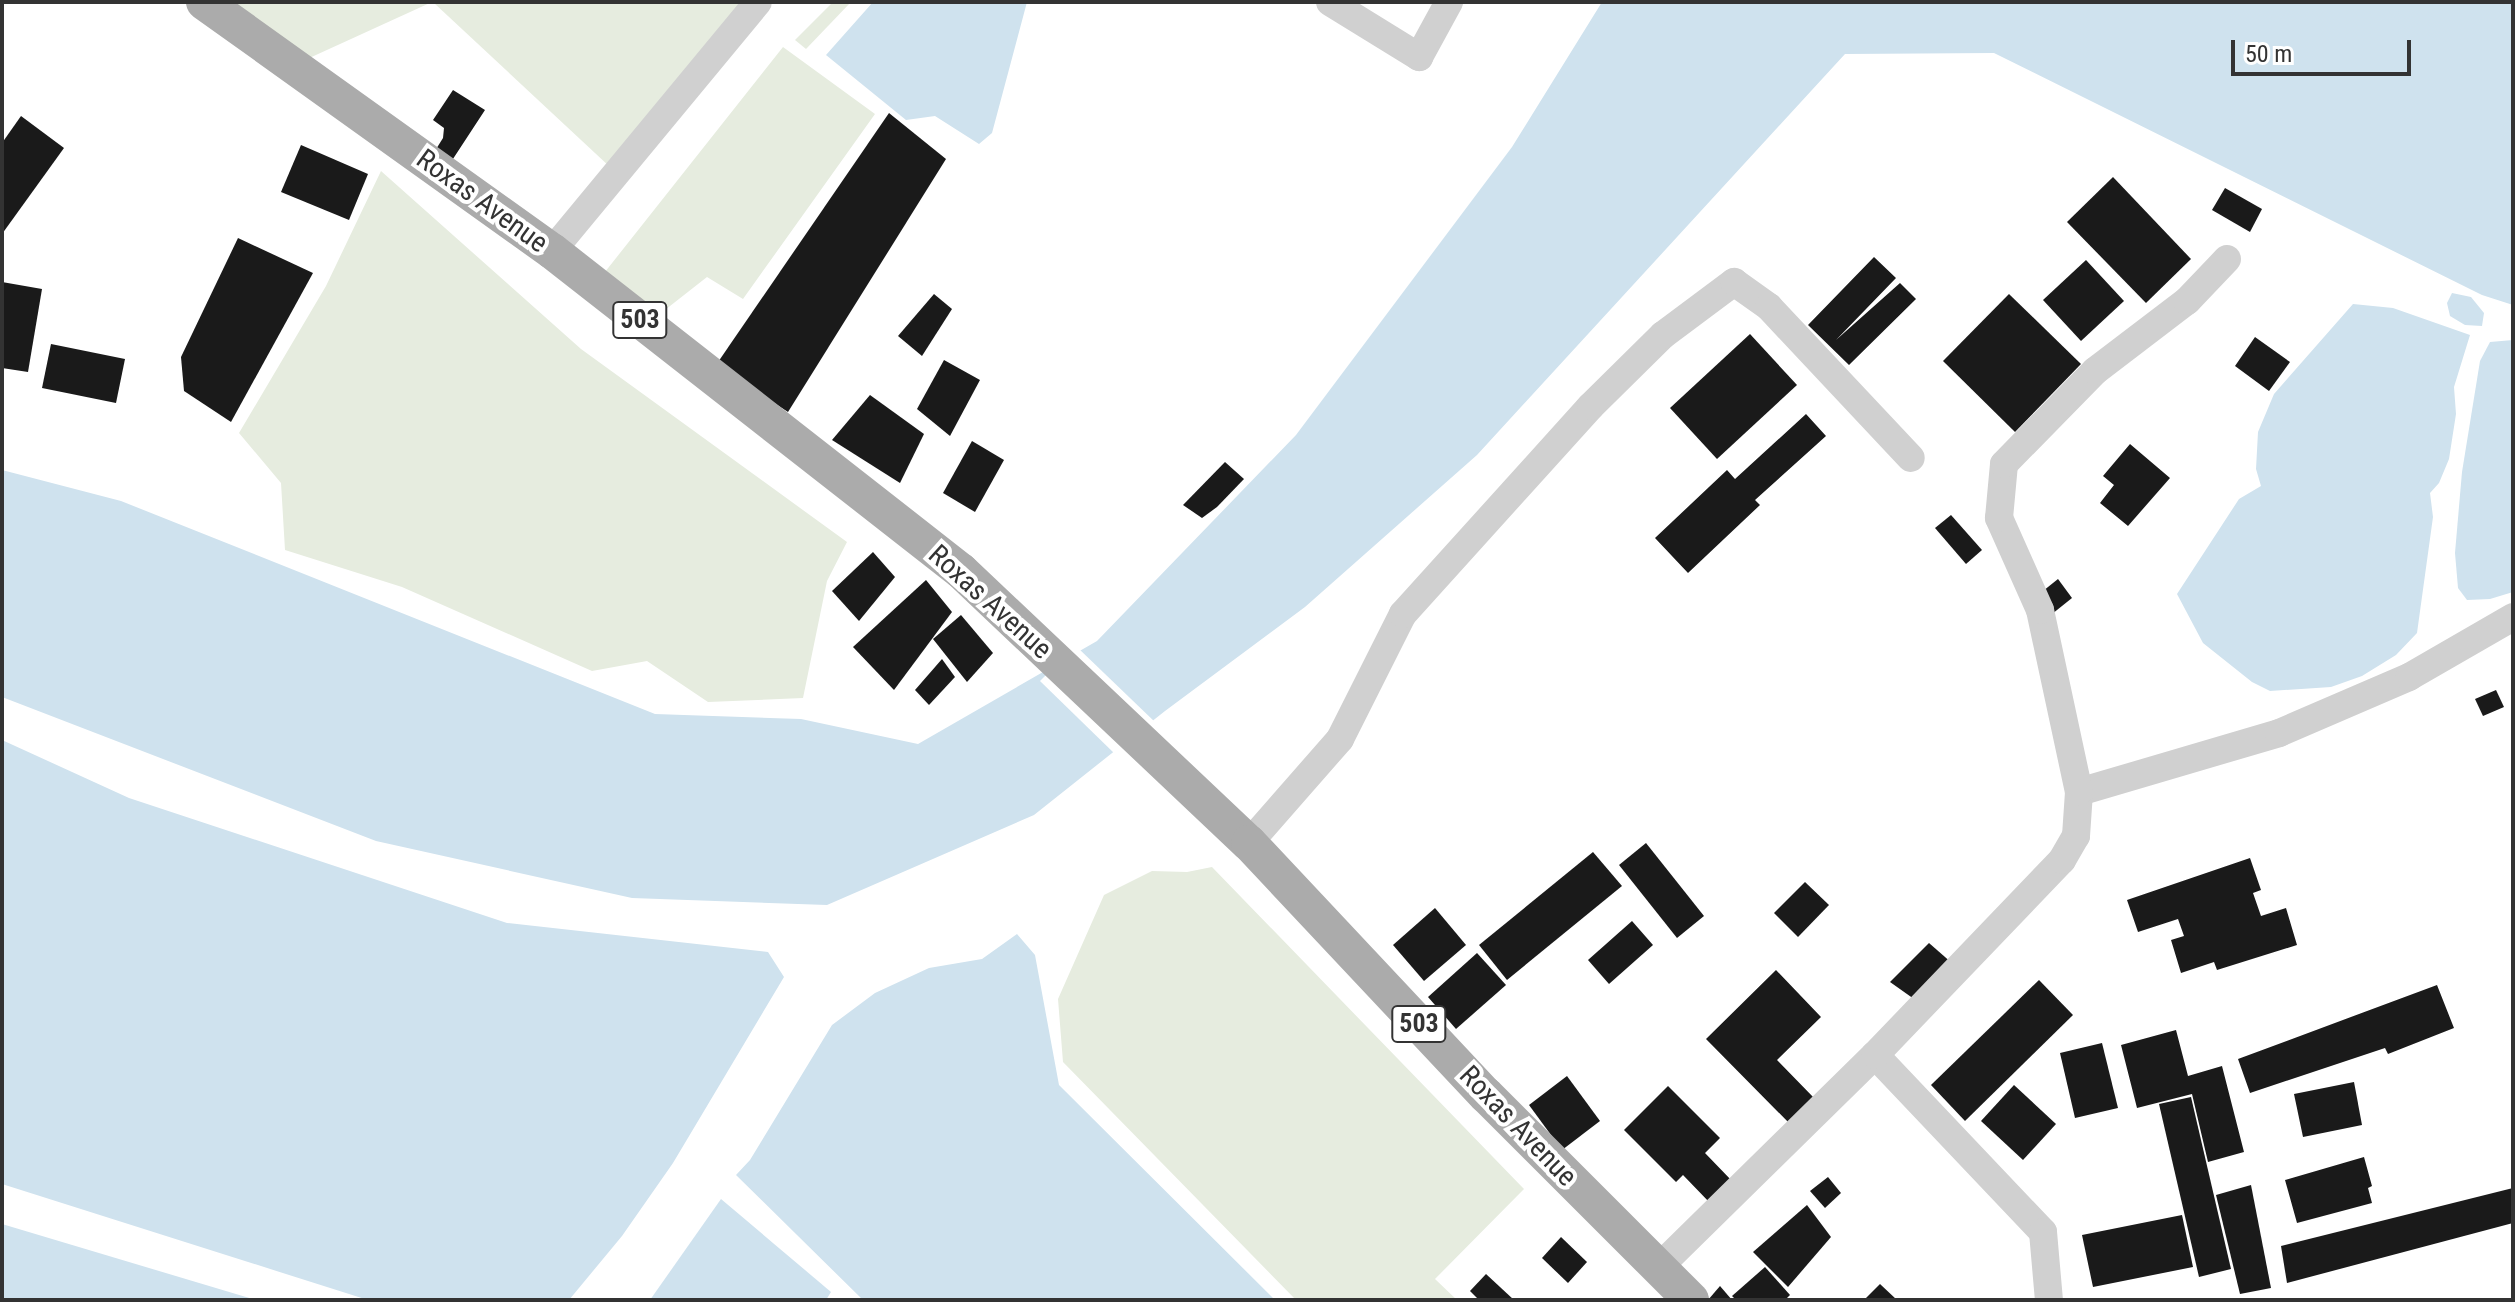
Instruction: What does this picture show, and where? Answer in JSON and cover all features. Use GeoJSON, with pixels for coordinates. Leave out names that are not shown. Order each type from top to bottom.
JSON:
{"type":"FeatureCollection","features":[{"type":"Feature","properties":{"kind":"main road","name":"Roxas Avenue"},"geometry":{"type":"LineString","coordinates":[[204,2],[552,251],[961,571],[1249,843],[1486,1095],[1691,1300]]}},
{"type":"Feature","properties":{"kind":"street"},"geometry":{"type":"LineString","coordinates":[[552,251],[758,2]]}},
{"type":"Feature","properties":{"kind":"street"},"geometry":{"type":"LineString","coordinates":[[1330,2],[1419,57],[1449,2]]}},
{"type":"Feature","properties":{"kind":"street"},"geometry":{"type":"LineString","coordinates":[[1658,1268],[1875,1055],[2062,860],[2076,836],[2079,792],[2040,610],[1999,518],[2004,464],[2095,371],[2187,301],[2227,259]]}},
{"type":"Feature","properties":{"kind":"street"},"geometry":{"type":"LineString","coordinates":[[1249,843],[1340,739],[1403,614],[1591,406],[1663,335],[1734,282],[1769,307],[1911,458]]}},
{"type":"Feature","properties":{"kind":"street"},"geometry":{"type":"LineString","coordinates":[[2079,792],[2279,733],[2409,677],[2513,617]]}},
{"type":"Feature","properties":{"kind":"street"},"geometry":{"type":"LineString","coordinates":[[1875,1055],[2043,1232],[2049,1300]]}},
{"type":"Feature","properties":{"kind":"shaded area"},"geometry":{"type":"Polygon","coordinates":[[[228,2],[432,2],[305,60],[228,2]]]}},
{"type":"Feature","properties":{"kind":"shaded area"},"geometry":{"type":"Polygon","coordinates":[[[746,2],[610,167],[434,3],[746,2]]]}},
{"type":"Feature","properties":{"kind":"shaded area"},"geometry":{"type":"Polygon","coordinates":[[[833,2],[851,2],[806,49],[795,40],[833,2]]]}},
{"type":"Feature","properties":{"kind":"shaded area"},"geometry":{"type":"Polygon","coordinates":[[[783,47],[875,114],[743,299],[707,277],[656,317],[601,277],[783,47]]]}},
{"type":"Feature","properties":{"kind":"shaded area"},"geometry":{"type":"Polygon","coordinates":[[[381,171],[581,349],[847,542],[827,581],[803,698],[708,702],[647,661],[592,671],[402,587],[285,550],[281,483],[239,433],[326,286],[381,171]]]}},
{"type":"Feature","properties":{"kind":"shaded area"},"geometry":{"type":"Polygon","coordinates":[[[1212,867],[1524,1189],[1435,1279],[1457,1300],[1296,1300],[1063,1062],[1058,999],[1104,895],[1152,871],[1187,872],[1212,867]]]}},
{"type":"Feature","properties":{"kind":"water"},"geometry":{"type":"Polygon","coordinates":[[[873,2],[1027,2],[992,133],[979,144],[935,116],[906,120],[826,55],[873,2]]]}},
{"type":"Feature","properties":{"kind":"water"},"geometry":{"type":"Polygon","coordinates":[[[1602,2],[2513,2],[2513,305],[2482,295],[1994,53],[1845,54],[1477,455],[1305,607],[1165,711],[1034,815],[827,905],[632,898],[376,841],[2,697],[2,470],[121,501],[655,714],[801,719],[918,744],[1097,641],[1296,435],[1512,147],[1602,2]]]}},
{"type":"Feature","properties":{"kind":"water"},"geometry":{"type":"Polygon","coordinates":[[[2452,293],[2471,297],[2484,313],[2482,326],[2465,325],[2450,316],[2447,303],[2452,293]]]}},
{"type":"Feature","properties":{"kind":"water"},"geometry":{"type":"Polygon","coordinates":[[[2353,304],[2393,308],[2470,335],[2454,387],[2456,414],[2449,459],[2439,483],[2430,493],[2433,517],[2417,633],[2396,655],[2362,676],[2331,687],[2270,691],[2252,682],[2203,643],[2177,594],[2239,499],[2261,486],[2256,469],[2258,432],[2274,394],[2353,304]]]}},
{"type":"Feature","properties":{"kind":"water"},"geometry":{"type":"Polygon","coordinates":[[[2513,340],[2513,592],[2490,599],[2467,600],[2458,588],[2455,553],[2462,472],[2480,361],[2490,342],[2513,340]]]}},
{"type":"Feature","properties":{"kind":"water"},"geometry":{"type":"Polygon","coordinates":[[[2,740],[129,798],[507,923],[768,952],[784,977],[673,1163],[622,1236],[569,1300],[368,1300],[2,1184],[2,740]]]}},
{"type":"Feature","properties":{"kind":"water"},"geometry":{"type":"Polygon","coordinates":[[[1017,934],[1035,955],[1059,1085],[1275,1300],[863,1300],[736,1175],[750,1160],[832,1025],[875,993],[929,968],[982,959],[1017,934]]]}},
{"type":"Feature","properties":{"kind":"water"},"geometry":{"type":"Polygon","coordinates":[[[721,1199],[831,1292],[826,1300],[650,1300],[721,1199]]]}},
{"type":"Feature","properties":{"kind":"water"},"geometry":{"type":"Polygon","coordinates":[[[2,1224],[256,1300],[2,1300],[2,1224]]]}},
{"type":"Feature","properties":{"kind":"pier"},"geometry":{"type":"Polygon","coordinates":[[[1078,648],[1156,723],[1116,755],[1040,681],[1066,655],[1078,648]]]}},
{"type":"Feature","properties":{"kind":"building"},"geometry":{"type":"Polygon","coordinates":[[[453,90],[485,110],[449,165],[433,154],[443,138],[444,128],[433,120],[453,90]]]}},
{"type":"Feature","properties":{"kind":"building"},"geometry":{"type":"Polygon","coordinates":[[[889,113],[946,159],[788,412],[716,365],[889,113]]]}},
{"type":"Feature","properties":{"kind":"building"},"geometry":{"type":"Polygon","coordinates":[[[21,116],[64,148],[2,234],[2,143],[21,116]]]}},
{"type":"Feature","properties":{"kind":"building"},"geometry":{"type":"Polygon","coordinates":[[[301,145],[368,174],[349,220],[281,192],[301,145]]]}},
{"type":"Feature","properties":{"kind":"building"},"geometry":{"type":"Polygon","coordinates":[[[2113,177],[2191,259],[2146,303],[2067,222],[2113,177]]]}},
{"type":"Feature","properties":{"kind":"building"},"geometry":{"type":"Polygon","coordinates":[[[2225,188],[2262,209],[2250,232],[2212,210],[2225,188]]]}},
{"type":"Feature","properties":{"kind":"building"},"geometry":{"type":"Polygon","coordinates":[[[238,238],[313,273],[231,422],[184,391],[181,357],[238,238]]]}},
{"type":"Feature","properties":{"kind":"building"},"geometry":{"type":"Polygon","coordinates":[[[1874,257],[1896,278],[1836,340],[1900,283],[1916,299],[1849,365],[1808,325],[1874,257]]]}},
{"type":"Feature","properties":{"kind":"building"},"geometry":{"type":"Polygon","coordinates":[[[2086,260],[2124,301],[2081,341],[2043,300],[2086,260]]]}},
{"type":"Feature","properties":{"kind":"building"},"geometry":{"type":"Polygon","coordinates":[[[2,282],[42,289],[28,372],[2,368],[2,282]]]}},
{"type":"Feature","properties":{"kind":"building"},"geometry":{"type":"Polygon","coordinates":[[[934,294],[952,309],[922,356],[898,336],[934,294]]]}},
{"type":"Feature","properties":{"kind":"building"},"geometry":{"type":"Polygon","coordinates":[[[2009,294],[2081,364],[2015,432],[1943,361],[2009,294]]]}},
{"type":"Feature","properties":{"kind":"building"},"geometry":{"type":"Polygon","coordinates":[[[1750,334],[1797,385],[1717,459],[1670,408],[1750,334]]]}},
{"type":"Feature","properties":{"kind":"building"},"geometry":{"type":"Polygon","coordinates":[[[2255,337],[2290,362],[2269,391],[2235,366],[2255,337]]]}},
{"type":"Feature","properties":{"kind":"building"},"geometry":{"type":"Polygon","coordinates":[[[51,344],[125,359],[116,403],[42,388],[51,344]]]}},
{"type":"Feature","properties":{"kind":"building"},"geometry":{"type":"Polygon","coordinates":[[[944,360],[980,380],[950,436],[917,409],[944,360]]]}},
{"type":"Feature","properties":{"kind":"building"},"geometry":{"type":"Polygon","coordinates":[[[870,395],[924,434],[900,483],[832,440],[870,395]]]}},
{"type":"Feature","properties":{"kind":"building"},"geometry":{"type":"Polygon","coordinates":[[[1806,414],[1826,436],[1755,500],[1760,505],[1688,573],[1655,538],[1727,470],[1735,479],[1806,414]]]}},
{"type":"Feature","properties":{"kind":"building"},"geometry":{"type":"Polygon","coordinates":[[[972,441],[1004,460],[975,512],[943,493],[972,441]]]}},
{"type":"Feature","properties":{"kind":"building"},"geometry":{"type":"Polygon","coordinates":[[[2130,444],[2170,478],[2128,526],[2100,503],[2114,485],[2103,476],[2130,444]]]}},
{"type":"Feature","properties":{"kind":"building"},"geometry":{"type":"Polygon","coordinates":[[[1225,462],[1244,479],[1202,518],[1183,505],[1225,462]]]}},
{"type":"Feature","properties":{"kind":"building"},"geometry":{"type":"Polygon","coordinates":[[[1951,515],[1982,550],[1966,564],[1935,528],[1951,515]]]}},
{"type":"Feature","properties":{"kind":"building"},"geometry":{"type":"Polygon","coordinates":[[[873,552],[895,577],[859,621],[832,591],[873,552]]]}},
{"type":"Feature","properties":{"kind":"building"},"geometry":{"type":"Polygon","coordinates":[[[2058,579],[2072,598],[2052,614],[2038,595],[2058,579]]]}},
{"type":"Feature","properties":{"kind":"building"},"geometry":{"type":"Polygon","coordinates":[[[926,580],[952,612],[894,690],[853,647],[926,580]]]}},
{"type":"Feature","properties":{"kind":"building"},"geometry":{"type":"Polygon","coordinates":[[[961,615],[993,653],[967,682],[933,639],[961,615]]]}},
{"type":"Feature","properties":{"kind":"building"},"geometry":{"type":"Polygon","coordinates":[[[942,659],[955,677],[929,705],[915,690],[942,659]]]}},
{"type":"Feature","properties":{"kind":"building"},"geometry":{"type":"Polygon","coordinates":[[[2496,690],[2504,707],[2483,716],[2475,699],[2496,690]]]}},
{"type":"Feature","properties":{"kind":"building"},"geometry":{"type":"Polygon","coordinates":[[[1646,843],[1704,916],[1677,938],[1619,865],[1646,843]]]}},
{"type":"Feature","properties":{"kind":"building"},"geometry":{"type":"Polygon","coordinates":[[[1593,852],[1622,886],[1507,980],[1479,945],[1593,852]]]}},
{"type":"Feature","properties":{"kind":"building"},"geometry":{"type":"Polygon","coordinates":[[[2250,858],[2261,890],[2253,893],[2261,916],[2286,908],[2297,945],[2217,970],[2214,962],[2181,973],[2171,940],[2184,936],[2178,919],[2138,932],[2127,900],[2250,858]]]}},
{"type":"Feature","properties":{"kind":"building"},"geometry":{"type":"Polygon","coordinates":[[[1805,882],[1829,905],[1798,937],[1774,913],[1805,882]]]}},
{"type":"Feature","properties":{"kind":"building"},"geometry":{"type":"Polygon","coordinates":[[[1435,908],[1466,945],[1424,981],[1393,945],[1435,908]]]}},
{"type":"Feature","properties":{"kind":"building"},"geometry":{"type":"Polygon","coordinates":[[[1632,921],[1653,945],[1609,984],[1588,960],[1632,921]]]}},
{"type":"Feature","properties":{"kind":"building"},"geometry":{"type":"Polygon","coordinates":[[[1929,943],[1953,964],[1914,999],[1890,982],[1929,943]]]}},
{"type":"Feature","properties":{"kind":"building"},"geometry":{"type":"Polygon","coordinates":[[[1477,953],[1506,985],[1456,1029],[1428,997],[1477,953]]]}},
{"type":"Feature","properties":{"kind":"building"},"geometry":{"type":"Polygon","coordinates":[[[1776,970],[1821,1017],[1777,1060],[1815,1099],[1790,1124],[1706,1039],[1776,970]]]}},
{"type":"Feature","properties":{"kind":"building"},"geometry":{"type":"Polygon","coordinates":[[[2039,980],[2073,1015],[1965,1121],[1931,1085],[2039,980]]]}},
{"type":"Feature","properties":{"kind":"building"},"geometry":{"type":"Polygon","coordinates":[[[2437,985],[2454,1028],[2388,1054],[2385,1048],[2250,1093],[2238,1059],[2437,985]]]}},
{"type":"Feature","properties":{"kind":"building"},"geometry":{"type":"Polygon","coordinates":[[[2176,1030],[2188,1076],[2222,1066],[2244,1152],[2208,1162],[2192,1094],[2137,1108],[2121,1045],[2176,1030]]]}},
{"type":"Feature","properties":{"kind":"building"},"geometry":{"type":"Polygon","coordinates":[[[2102,1043],[2118,1108],[2075,1118],[2060,1053],[2102,1043]]]}},
{"type":"Feature","properties":{"kind":"building"},"geometry":{"type":"Polygon","coordinates":[[[1567,1076],[1600,1121],[1562,1150],[1529,1105],[1567,1076]]]}},
{"type":"Feature","properties":{"kind":"building"},"geometry":{"type":"Polygon","coordinates":[[[2354,1082],[2362,1125],[2303,1137],[2294,1094],[2354,1082]]]}},
{"type":"Feature","properties":{"kind":"building"},"geometry":{"type":"Polygon","coordinates":[[[2014,1085],[2056,1124],[2023,1160],[1981,1121],[2014,1085]]]}},
{"type":"Feature","properties":{"kind":"building"},"geometry":{"type":"Polygon","coordinates":[[[1668,1086],[1720,1138],[1705,1153],[1733,1182],[1711,1204],[1683,1175],[1676,1182],[1624,1130],[1668,1086]]]}},
{"type":"Feature","properties":{"kind":"building"},"geometry":{"type":"Polygon","coordinates":[[[2191,1097],[2231,1269],[2199,1277],[2159,1104],[2191,1097]]]}},
{"type":"Feature","properties":{"kind":"building"},"geometry":{"type":"Polygon","coordinates":[[[2364,1157],[2372,1186],[2368,1188],[2372,1203],[2297,1223],[2285,1180],[2364,1157]]]}},
{"type":"Feature","properties":{"kind":"building"},"geometry":{"type":"Polygon","coordinates":[[[1828,1177],[1841,1193],[1825,1208],[1810,1191],[1828,1177]]]}},
{"type":"Feature","properties":{"kind":"building"},"geometry":{"type":"Polygon","coordinates":[[[2251,1185],[2271,1288],[2240,1294],[2216,1195],[2251,1185]]]}},
{"type":"Feature","properties":{"kind":"building"},"geometry":{"type":"Polygon","coordinates":[[[2513,1188],[2513,1223],[2287,1283],[2281,1246],[2513,1188]]]}},
{"type":"Feature","properties":{"kind":"building"},"geometry":{"type":"Polygon","coordinates":[[[1807,1205],[1831,1237],[1788,1287],[1753,1252],[1807,1205]]]}},
{"type":"Feature","properties":{"kind":"building"},"geometry":{"type":"Polygon","coordinates":[[[2182,1215],[2193,1267],[2093,1287],[2082,1235],[2182,1215]]]}},
{"type":"Feature","properties":{"kind":"building"},"geometry":{"type":"Polygon","coordinates":[[[1561,1237],[1587,1262],[1568,1283],[1542,1258],[1561,1237]]]}},
{"type":"Feature","properties":{"kind":"building"},"geometry":{"type":"Polygon","coordinates":[[[1765,1267],[1790,1295],[1785,1300],[1736,1300],[1732,1296],[1765,1267]]]}},
{"type":"Feature","properties":{"kind":"building"},"geometry":{"type":"Polygon","coordinates":[[[1486,1274],[1514,1300],[1479,1300],[1470,1291],[1486,1274]]]}},
{"type":"Feature","properties":{"kind":"building"},"geometry":{"type":"Polygon","coordinates":[[[1880,1284],[1897,1300],[1864,1300],[1880,1284]]]}},
{"type":"Feature","properties":{"kind":"building"},"geometry":{"type":"Polygon","coordinates":[[[1720,1286],[1732,1300],[1708,1300],[1720,1286]]]}}]}
